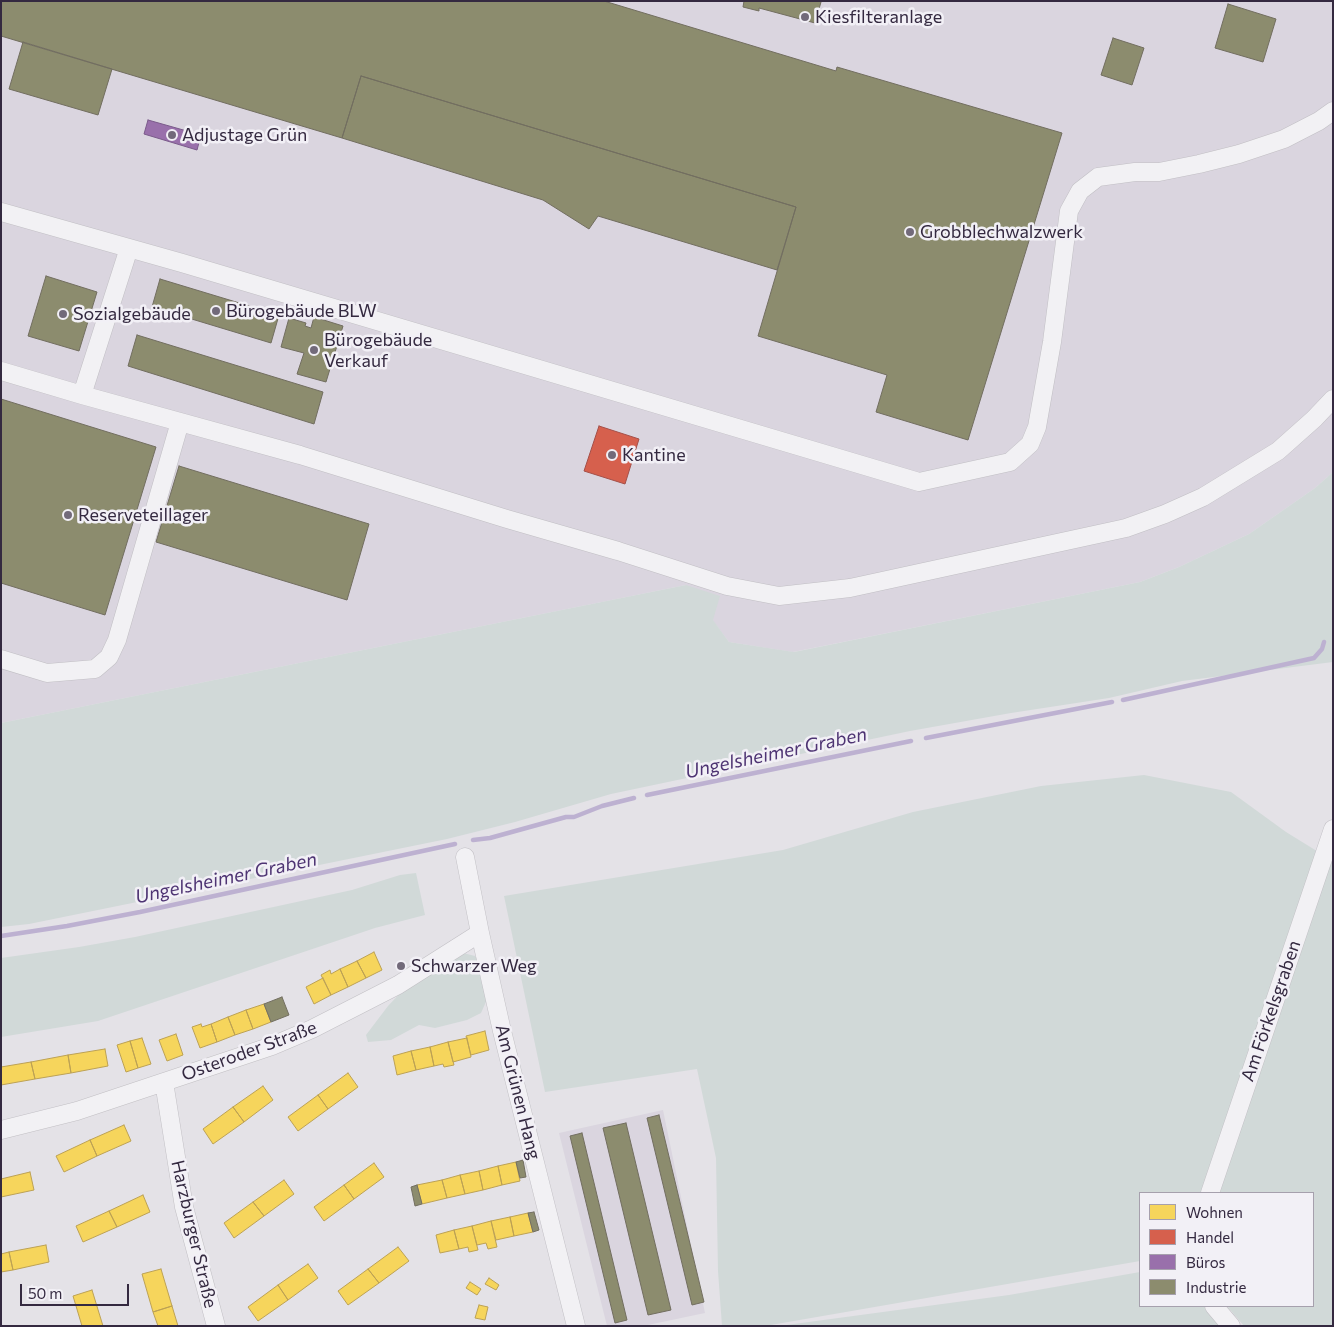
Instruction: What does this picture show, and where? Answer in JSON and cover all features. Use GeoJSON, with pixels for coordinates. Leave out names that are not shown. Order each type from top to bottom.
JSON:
{"type":"FeatureCollection","features":[{"type":"Feature","properties":{"kind":"street"},"geometry":{"type":"LineString","coordinates":[[1,212],[129,248],[919,482],[1010,462],[1030,444],[1038,427],[1052,342],[1069,211],[1080,191],[1098,177],[1135,172],[1159,172],[1239,154],[1284,139],[1319,121],[1333,111]]}},
{"type":"Feature","properties":{"kind":"street"},"geometry":{"type":"LineString","coordinates":[[82,395],[129,248]]}},
{"type":"Feature","properties":{"kind":"street"},"geometry":{"type":"LineString","coordinates":[[1,371],[300,455],[727,586],[780,596],[850,588],[1126,528],[1203,498],[1278,451],[1333,399]]}},
{"type":"Feature","properties":{"kind":"street"},"geometry":{"type":"LineString","coordinates":[[1,658],[47,673],[95,669],[109,657],[117,640],[180,422]]}},
{"type":"Feature","properties":{"kind":"street","name":"Am Förkelsgraben"},"geometry":{"type":"LineString","coordinates":[[1210,1192],[1333,829]]}},
{"type":"Feature","properties":{"kind":"street","name":"Am Grünen Hang"},"geometry":{"type":"LineString","coordinates":[[465,858],[480,934],[519,1103],[576,1326]]}},
{"type":"Feature","properties":{"kind":"street","name":"Osteroder Straße"},"geometry":{"type":"LineString","coordinates":[[1,1130],[77,1111],[272,1046],[312,1029],[398,985],[480,934]]}},
{"type":"Feature","properties":{"kind":"street","name":"Harzburger Straße"},"geometry":{"type":"LineString","coordinates":[[164,1082],[184,1208],[216,1326]]}},
{"type":"Feature","properties":{"kind":"street"},"geometry":{"type":"LineString","coordinates":[[1215,1307],[1231,1326]]}},
{"type":"Feature","properties":{"kind":"shaded area"},"geometry":{"type":"Polygon","coordinates":[[[1,1],[1333,1],[1333,472],[1315,488],[1249,534],[1179,567],[1140,582],[793,652],[729,642],[686,585],[1,723],[1,1]]]}},
{"type":"Feature","properties":{"kind":"shaded area"},"geometry":{"type":"Polygon","coordinates":[[[1333,472],[1333,662],[1182,681],[1109,698],[910,731],[611,794],[515,822],[447,839],[29,924],[1,927],[1,723],[686,585],[720,596],[713,620],[729,642],[794,652],[1140,582],[1179,567],[1249,534],[1315,488],[1333,472]]]}},
{"type":"Feature","properties":{"kind":"shaded area"},"geometry":{"type":"Polygon","coordinates":[[[1144,775],[1231,792],[1286,832],[1333,861],[1333,1326],[1244,1326],[1228,1307],[1314,1307],[1314,1192],[1139,1192],[1139,1261],[765,1326],[722,1326],[718,1271],[716,1158],[697,1069],[545,1092],[504,896],[783,850],[913,812],[1041,786],[1144,775]]]}},
{"type":"Feature","properties":{"kind":"shaded area"},"geometry":{"type":"Polygon","coordinates":[[[416,873],[425,915],[375,928],[98,1021],[1,1037],[1,958],[135,937],[352,890],[400,875],[416,873]]]}},
{"type":"Feature","properties":{"kind":"shaded area"},"geometry":{"type":"Polygon","coordinates":[[[459,952],[475,956],[484,970],[489,995],[481,1013],[467,1020],[435,1028],[419,1025],[391,1040],[368,1042],[366,1035],[388,1006],[407,986],[459,952]]]}},
{"type":"Feature","properties":{"kind":"shaded area"},"geometry":{"type":"Polygon","coordinates":[[[663,1110],[705,1313],[643,1326],[607,1326],[559,1133],[663,1110]]]}},
{"type":"Feature","properties":{"kind":"shaded area"},"geometry":{"type":"Polygon","coordinates":[[[1139,1272],[1139,1307],[1207,1307],[1223,1326],[779,1326],[1009,1295],[1139,1272]]]}},
{"type":"Feature","properties":{"kind":"building: Wohnen"},"geometry":{"type":"Polygon","coordinates":[[[374,952],[382,970],[366,978],[357,961],[374,952]]]}},
{"type":"Feature","properties":{"kind":"building: Wohnen"},"geometry":{"type":"Polygon","coordinates":[[[357,961],[366,978],[348,987],[340,969],[357,961]]]}},
{"type":"Feature","properties":{"kind":"building: Wohnen"},"geometry":{"type":"Polygon","coordinates":[[[340,969],[348,987],[331,995],[321,975],[330,970],[331,974],[340,969]]]}},
{"type":"Feature","properties":{"kind":"building: Wohnen"},"geometry":{"type":"Polygon","coordinates":[[[323,978],[331,995],[314,1004],[306,987],[323,978]]]}},
{"type":"Feature","properties":{"kind":"building: Wohnen"},"geometry":{"type":"Polygon","coordinates":[[[264,1004],[271,1022],[253,1029],[246,1010],[264,1004]]]}},
{"type":"Feature","properties":{"kind":"building: Wohnen"},"geometry":{"type":"Polygon","coordinates":[[[246,1010],[253,1029],[235,1035],[228,1017],[246,1010]]]}},
{"type":"Feature","properties":{"kind":"building: Wohnen"},"geometry":{"type":"Polygon","coordinates":[[[228,1017],[235,1035],[217,1042],[211,1024],[228,1017]]]}},
{"type":"Feature","properties":{"kind":"building: Wohnen"},"geometry":{"type":"Polygon","coordinates":[[[201,1024],[202,1027],[211,1024],[217,1042],[200,1048],[192,1027],[201,1024]]]}},
{"type":"Feature","properties":{"kind":"building: Wohnen"},"geometry":{"type":"Polygon","coordinates":[[[485,1031],[489,1050],[471,1055],[466,1036],[485,1031]]]}},
{"type":"Feature","properties":{"kind":"building: Wohnen"},"geometry":{"type":"Polygon","coordinates":[[[176,1034],[183,1055],[167,1061],[159,1040],[176,1034]]]}},
{"type":"Feature","properties":{"kind":"building: Wohnen"},"geometry":{"type":"Polygon","coordinates":[[[142,1038],[151,1064],[138,1068],[130,1041],[142,1038]]]}},
{"type":"Feature","properties":{"kind":"building: Wohnen"},"geometry":{"type":"Polygon","coordinates":[[[467,1038],[471,1057],[453,1062],[448,1042],[467,1038]]]}},
{"type":"Feature","properties":{"kind":"building: Wohnen"},"geometry":{"type":"Polygon","coordinates":[[[130,1041],[138,1068],[126,1072],[117,1045],[130,1041]]]}},
{"type":"Feature","properties":{"kind":"building: Wohnen"},"geometry":{"type":"Polygon","coordinates":[[[448,1042],[454,1065],[444,1067],[443,1064],[434,1066],[430,1047],[448,1042]]]}},
{"type":"Feature","properties":{"kind":"building: Wohnen"},"geometry":{"type":"Polygon","coordinates":[[[430,1047],[434,1066],[416,1070],[411,1051],[430,1047]]]}},
{"type":"Feature","properties":{"kind":"building: Wohnen"},"geometry":{"type":"Polygon","coordinates":[[[105,1049],[108,1066],[71,1073],[68,1055],[105,1049]]]}},
{"type":"Feature","properties":{"kind":"building: Wohnen"},"geometry":{"type":"Polygon","coordinates":[[[411,1051],[416,1070],[397,1075],[393,1056],[411,1051]]]}},
{"type":"Feature","properties":{"kind":"building: Wohnen"},"geometry":{"type":"Polygon","coordinates":[[[68,1055],[71,1073],[35,1079],[31,1062],[68,1055]]]}},
{"type":"Feature","properties":{"kind":"building: Wohnen"},"geometry":{"type":"Polygon","coordinates":[[[31,1062],[35,1079],[1,1085],[1,1067],[31,1062]]]}},
{"type":"Feature","properties":{"kind":"building: Wohnen"},"geometry":{"type":"Polygon","coordinates":[[[348,1073],[358,1087],[328,1109],[318,1095],[348,1073]]]}},
{"type":"Feature","properties":{"kind":"building: Wohnen"},"geometry":{"type":"Polygon","coordinates":[[[263,1086],[273,1100],[244,1122],[233,1107],[263,1086]]]}},
{"type":"Feature","properties":{"kind":"building: Wohnen"},"geometry":{"type":"Polygon","coordinates":[[[318,1095],[328,1109],[298,1131],[288,1117],[318,1095]]]}},
{"type":"Feature","properties":{"kind":"building: Wohnen"},"geometry":{"type":"Polygon","coordinates":[[[233,1107],[244,1122],[213,1144],[203,1129],[233,1107]]]}},
{"type":"Feature","properties":{"kind":"building: Wohnen"},"geometry":{"type":"Polygon","coordinates":[[[124,1125],[131,1141],[97,1156],[90,1140],[124,1125]]]}},
{"type":"Feature","properties":{"kind":"building: Wohnen"},"geometry":{"type":"Polygon","coordinates":[[[90,1140],[97,1156],[64,1172],[56,1156],[90,1140]]]}},
{"type":"Feature","properties":{"kind":"building: Wohnen"},"geometry":{"type":"Polygon","coordinates":[[[516,1162],[520,1181],[502,1185],[498,1166],[516,1162]]]}},
{"type":"Feature","properties":{"kind":"building: Wohnen"},"geometry":{"type":"Polygon","coordinates":[[[374,1163],[384,1177],[354,1199],[344,1185],[374,1163]]]}},
{"type":"Feature","properties":{"kind":"building: Wohnen"},"geometry":{"type":"Polygon","coordinates":[[[498,1166],[502,1185],[483,1190],[479,1171],[498,1166]]]}},
{"type":"Feature","properties":{"kind":"building: Wohnen"},"geometry":{"type":"Polygon","coordinates":[[[479,1171],[483,1190],[465,1194],[460,1175],[479,1171]]]}},
{"type":"Feature","properties":{"kind":"building: Wohnen"},"geometry":{"type":"Polygon","coordinates":[[[30,1172],[34,1190],[1,1197],[1,1179],[30,1172]]]}},
{"type":"Feature","properties":{"kind":"building: Wohnen"},"geometry":{"type":"Polygon","coordinates":[[[460,1175],[465,1194],[447,1198],[442,1180],[460,1175]]]}},
{"type":"Feature","properties":{"kind":"building: Wohnen"},"geometry":{"type":"Polygon","coordinates":[[[284,1180],[294,1194],[264,1216],[253,1202],[284,1180]]]}},
{"type":"Feature","properties":{"kind":"building: Wohnen"},"geometry":{"type":"Polygon","coordinates":[[[442,1180],[447,1198],[422,1204],[417,1185],[442,1180]]]}},
{"type":"Feature","properties":{"kind":"building: Wohnen"},"geometry":{"type":"Polygon","coordinates":[[[344,1185],[354,1199],[324,1221],[314,1207],[344,1185]]]}},
{"type":"Feature","properties":{"kind":"building: Wohnen"},"geometry":{"type":"Polygon","coordinates":[[[143,1195],[150,1212],[117,1227],[109,1211],[143,1195]]]}},
{"type":"Feature","properties":{"kind":"building: Wohnen"},"geometry":{"type":"Polygon","coordinates":[[[253,1202],[264,1216],[234,1238],[224,1223],[253,1202]]]}},
{"type":"Feature","properties":{"kind":"building: Wohnen"},"geometry":{"type":"Polygon","coordinates":[[[109,1211],[117,1227],[83,1242],[76,1226],[109,1211]]]}},
{"type":"Feature","properties":{"kind":"building: Wohnen"},"geometry":{"type":"Polygon","coordinates":[[[528,1213],[533,1232],[514,1236],[510,1217],[528,1213]]]}},
{"type":"Feature","properties":{"kind":"building: Wohnen"},"geometry":{"type":"Polygon","coordinates":[[[510,1217],[514,1236],[496,1240],[491,1221],[510,1217]]]}},
{"type":"Feature","properties":{"kind":"building: Wohnen"},"geometry":{"type":"Polygon","coordinates":[[[491,1221],[497,1247],[488,1249],[486,1243],[477,1245],[472,1226],[491,1221]]]}},
{"type":"Feature","properties":{"kind":"building: Wohnen"},"geometry":{"type":"Polygon","coordinates":[[[472,1226],[478,1250],[469,1252],[468,1247],[459,1249],[454,1230],[472,1226]]]}},
{"type":"Feature","properties":{"kind":"building: Wohnen"},"geometry":{"type":"Polygon","coordinates":[[[454,1230],[459,1249],[440,1253],[436,1235],[454,1230]]]}},
{"type":"Feature","properties":{"kind":"building: Wohnen"},"geometry":{"type":"Polygon","coordinates":[[[46,1245],[49,1262],[13,1270],[9,1252],[46,1245]]]}},
{"type":"Feature","properties":{"kind":"building: Wohnen"},"geometry":{"type":"Polygon","coordinates":[[[398,1247],[409,1261],[379,1283],[368,1269],[398,1247]]]}},
{"type":"Feature","properties":{"kind":"building: Wohnen"},"geometry":{"type":"Polygon","coordinates":[[[9,1252],[13,1270],[1,1272],[1,1254],[9,1252]]]}},
{"type":"Feature","properties":{"kind":"building: Wohnen"},"geometry":{"type":"Polygon","coordinates":[[[308,1264],[318,1278],[288,1300],[278,1285],[308,1264]]]}},
{"type":"Feature","properties":{"kind":"building: Wohnen"},"geometry":{"type":"Polygon","coordinates":[[[161,1269],[172,1306],[153,1312],[142,1274],[161,1269]]]}},
{"type":"Feature","properties":{"kind":"building: Wohnen"},"geometry":{"type":"Polygon","coordinates":[[[368,1269],[379,1283],[348,1305],[338,1291],[368,1269]]]}},
{"type":"Feature","properties":{"kind":"building: Wohnen"},"geometry":{"type":"Polygon","coordinates":[[[489,1278],[499,1285],[496,1290],[485,1284],[489,1278]]]}},
{"type":"Feature","properties":{"kind":"building: Wohnen"},"geometry":{"type":"Polygon","coordinates":[[[470,1282],[481,1289],[477,1295],[466,1288],[470,1282]]]}},
{"type":"Feature","properties":{"kind":"building: Wohnen"},"geometry":{"type":"Polygon","coordinates":[[[278,1285],[288,1300],[258,1321],[248,1307],[278,1285]]]}},
{"type":"Feature","properties":{"kind":"building: Wohnen"},"geometry":{"type":"Polygon","coordinates":[[[92,1290],[103,1326],[82,1326],[73,1296],[92,1290]]]}},
{"type":"Feature","properties":{"kind":"building: Wohnen"},"geometry":{"type":"Polygon","coordinates":[[[479,1305],[488,1307],[485,1320],[475,1318],[479,1305]]]}},
{"type":"Feature","properties":{"kind":"building: Wohnen"},"geometry":{"type":"Polygon","coordinates":[[[172,1306],[178,1326],[158,1326],[153,1312],[172,1306]]]}},
{"type":"Feature","properties":{"kind":"building: Handel","name":"Kantine"},"geometry":{"type":"Polygon","coordinates":[[[599,426],[639,439],[625,484],[584,471],[599,426]]]}},
{"type":"Feature","properties":{"kind":"building: Büros","name":"Adjustage Grün"},"geometry":{"type":"Polygon","coordinates":[[[148,120],[201,135],[197,150],[144,134],[148,120]]]}},
{"type":"Feature","properties":{"kind":"building: Industrie","name":"Grobblechwalzwerk"},"geometry":{"type":"Polygon","coordinates":[[[1,1],[604,1],[836,71],[837,67],[1062,133],[968,440],[876,412],[887,375],[758,336],[796,207],[361,76],[342,138],[1,36],[1,1]]]}},
{"type":"Feature","properties":{"kind":"building: Industrie","name":"Kiesfilteranlage"},"geometry":{"type":"Polygon","coordinates":[[[744,1],[821,2],[815,23],[759,8],[759,11],[743,7],[744,1]]]}},
{"type":"Feature","properties":{"kind":"building: Industrie"},"geometry":{"type":"Polygon","coordinates":[[[1228,4],[1276,19],[1263,62],[1215,48],[1228,4]]]}},
{"type":"Feature","properties":{"kind":"building: Industrie"},"geometry":{"type":"Polygon","coordinates":[[[1113,38],[1144,48],[1132,85],[1101,75],[1113,38]]]}},
{"type":"Feature","properties":{"kind":"building: Industrie"},"geometry":{"type":"Polygon","coordinates":[[[23,42],[112,69],[98,115],[9,89],[23,42]]]}},
{"type":"Feature","properties":{"kind":"building: Industrie"},"geometry":{"type":"Polygon","coordinates":[[[361,76],[796,207],[777,270],[598,216],[589,229],[543,200],[342,138],[361,76]]]}},
{"type":"Feature","properties":{"kind":"building: Industrie","name":"Sozialgebäude"},"geometry":{"type":"Polygon","coordinates":[[[46,276],[97,292],[79,351],[28,336],[46,276]]]}},
{"type":"Feature","properties":{"kind":"building: Industrie","name":"Bürogebäude BLW"},"geometry":{"type":"Polygon","coordinates":[[[160,279],[279,315],[271,343],[152,307],[160,279]]]}},
{"type":"Feature","properties":{"kind":"building: Industrie","name":"Bürogebäude Verkauf"},"geometry":{"type":"Polygon","coordinates":[[[314,317],[343,326],[326,382],[297,374],[304,353],[281,347],[289,318],[306,323],[305,326],[311,328],[314,317]]]}},
{"type":"Feature","properties":{"kind":"building: Industrie"},"geometry":{"type":"Polygon","coordinates":[[[137,335],[323,392],[314,424],[128,366],[137,335]]]}},
{"type":"Feature","properties":{"kind":"building: Industrie","name":"Reserveteillager"},"geometry":{"type":"Polygon","coordinates":[[[1,399],[156,447],[105,615],[1,583],[1,399]]]}},
{"type":"Feature","properties":{"kind":"building: Industrie"},"geometry":{"type":"Polygon","coordinates":[[[179,466],[369,524],[347,600],[156,542],[179,466]]]}},
{"type":"Feature","properties":{"kind":"building: Industrie"},"geometry":{"type":"Polygon","coordinates":[[[282,997],[289,1015],[271,1022],[264,1004],[282,997]]]}},
{"type":"Feature","properties":{"kind":"building: Industrie"},"geometry":{"type":"Polygon","coordinates":[[[659,1115],[704,1302],[692,1305],[647,1118],[659,1115]]]}},
{"type":"Feature","properties":{"kind":"building: Industrie"},"geometry":{"type":"Polygon","coordinates":[[[626,1123],[671,1310],[648,1315],[603,1128],[626,1123]]]}},
{"type":"Feature","properties":{"kind":"building: Industrie"},"geometry":{"type":"Polygon","coordinates":[[[582,1133],[627,1320],[615,1323],[570,1136],[582,1133]]]}},
{"type":"Feature","properties":{"kind":"building: Industrie"},"geometry":{"type":"Polygon","coordinates":[[[523,1160],[526,1177],[520,1178],[516,1162],[523,1160]]]}},
{"type":"Feature","properties":{"kind":"building: Industrie"},"geometry":{"type":"Polygon","coordinates":[[[417,1185],[422,1204],[415,1206],[411,1187],[417,1185]]]}},
{"type":"Feature","properties":{"kind":"building: Industrie"},"geometry":{"type":"Polygon","coordinates":[[[534,1212],[539,1230],[533,1232],[528,1213],[534,1212]]]}},
{"type":"Feature","properties":{"kind":"waterway","name":"Ungelsheimer Graben"},"geometry":{"type":"LineString","coordinates":[[1123,700],[1314,658],[1322,649],[1324,642]]}},
{"type":"Feature","properties":{"kind":"waterway","name":"Ungelsheimer Graben"},"geometry":{"type":"LineString","coordinates":[[926,738],[1112,702]]}},
{"type":"Feature","properties":{"kind":"waterway","name":"Ungelsheimer Graben"},"geometry":{"type":"LineString","coordinates":[[647,795],[911,741]]}},
{"type":"Feature","properties":{"kind":"waterway","name":"Ungelsheimer Graben"},"geometry":{"type":"LineString","coordinates":[[473,840],[490,838],[566,817],[574,817],[602,806],[634,798]]}},
{"type":"Feature","properties":{"kind":"waterway","name":"Ungelsheimer Graben"},"geometry":{"type":"LineString","coordinates":[[1,936],[140,912],[455,844]]}},
{"type":"Feature","properties":{"kind":"place","name":"Kiesfilteranlage"},"geometry":{"type":"Point","coordinates":[805,17]}},
{"type":"Feature","properties":{"kind":"place","name":"Adjustage Grün"},"geometry":{"type":"Point","coordinates":[172,135]}},
{"type":"Feature","properties":{"kind":"place","name":"Grobblechwalzwerk"},"geometry":{"type":"Point","coordinates":[910,232]}},
{"type":"Feature","properties":{"kind":"place","name":"Bürogebäude BLW"},"geometry":{"type":"Point","coordinates":[216,311]}},
{"type":"Feature","properties":{"kind":"place","name":"Sozialgebäude"},"geometry":{"type":"Point","coordinates":[63,314]}},
{"type":"Feature","properties":{"kind":"place","name":"Bürogebäude Verkauf"},"geometry":{"type":"Point","coordinates":[314,350]}},
{"type":"Feature","properties":{"kind":"place","name":"Kantine"},"geometry":{"type":"Point","coordinates":[612,455]}},
{"type":"Feature","properties":{"kind":"place","name":"Reserveteillager"},"geometry":{"type":"Point","coordinates":[68,515]}},
{"type":"Feature","properties":{"kind":"place","name":"Schwarzer Weg"},"geometry":{"type":"Point","coordinates":[401,966]}}]}
